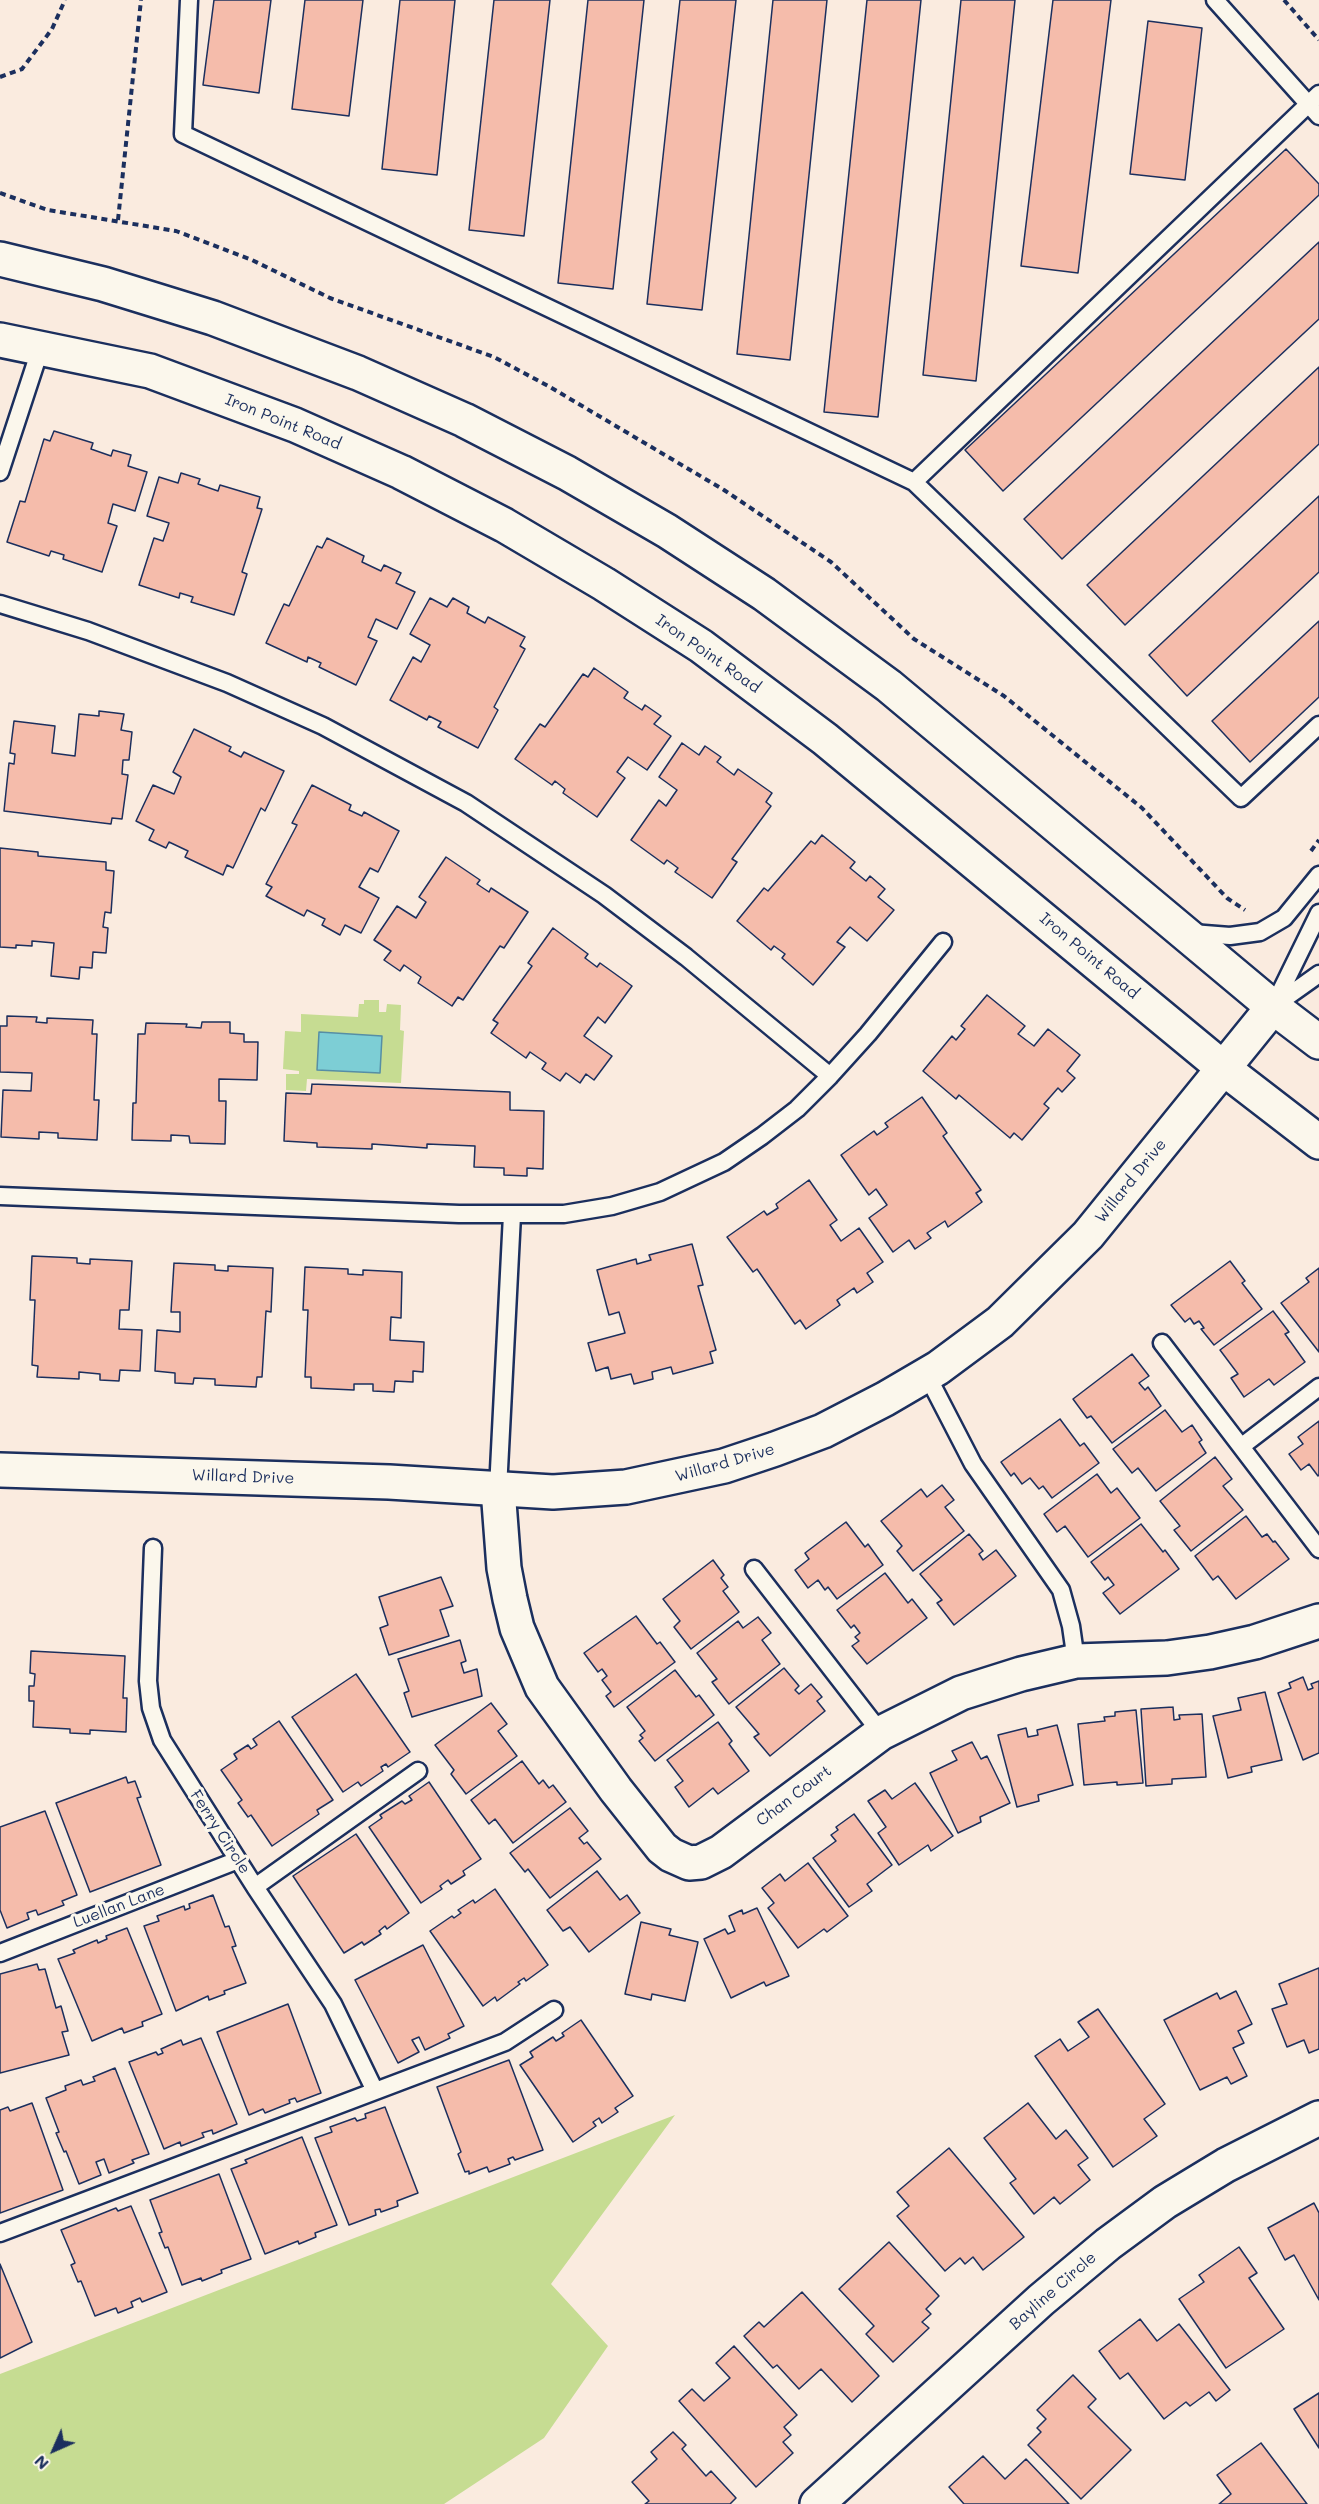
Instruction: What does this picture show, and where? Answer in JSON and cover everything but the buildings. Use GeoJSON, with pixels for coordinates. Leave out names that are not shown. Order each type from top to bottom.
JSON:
{"type":"FeatureCollection","features":[{"type":"Feature","properties":{"kind":"street"},"geometry":{"type":"LineString","coordinates":[[0,259],[103,284],[213,318],[336,364],[464,420],[567,473],[668,531],[764,594],[870,672],[1273,1007],[1319,1042]]}},
{"type":"Feature","properties":{"kind":"street","name":"Iron Point Road"},"geometry":{"type":"LineString","coordinates":[[0,340],[40,350],[150,370],[295,425],[401,472],[504,525],[604,584],[701,646],[825,739],[1223,1068],[1319,1142]]}},
{"type":"Feature","properties":{"kind":"street","name":"Willard Drive"},"geometry":{"type":"LineString","coordinates":[[0,1470],[389,1482],[553,1492],[626,1487],[724,1466],[823,1431],[927,1375],[1000,1322],[1088,1235],[1273,1007]]}},
{"type":"Feature","properties":{"kind":"street","name":"Chan Court"},"geometry":{"type":"LineString","coordinates":[[498,1489],[504,1568],[517,1628],[542,1687],[616,1790],[671,1856],[689,1863],[711,1858],[881,1732],[961,1693],[1021,1674],[1076,1661],[1167,1658],[1210,1652],[1255,1642],[1319,1621]]}},
{"type":"Feature","properties":{"kind":"street","name":"Bayline Circle"},"geometry":{"type":"LineString","coordinates":[[817,2504],[1041,2300],[1107,2244],[1165,2202],[1226,2165],[1319,2118]]}},
{"type":"Feature","properties":{"kind":"lane"},"geometry":{"type":"LineString","coordinates":[[189,0],[183,134],[914,482],[1241,798],[1319,725]]}},
{"type":"Feature","properties":{"kind":"lane"},"geometry":{"type":"LineString","coordinates":[[914,482],[1316,104],[1215,0]]}},
{"type":"Feature","properties":{"kind":"lane"},"geometry":{"type":"LineString","coordinates":[[0,472],[40,350]]}},
{"type":"Feature","properties":{"kind":"lane"},"geometry":{"type":"LineString","coordinates":[[0,604],[88,631],[226,683],[323,726],[466,803],[604,895],[686,957],[830,1076]]}},
{"type":"Feature","properties":{"kind":"lane"},"geometry":{"type":"LineString","coordinates":[[1184,932],[1230,936],[1260,932],[1284,918],[1319,875]]}},
{"type":"Feature","properties":{"kind":"lane"},"geometry":{"type":"LineString","coordinates":[[1273,1007],[1319,913]]}},
{"type":"Feature","properties":{"kind":"lane"},"geometry":{"type":"LineString","coordinates":[[0,1196],[512,1215],[576,1212],[612,1206],[660,1192],[724,1161],[762,1136],[797,1108],[830,1076],[868,1034],[943,942]]}},
{"type":"Feature","properties":{"kind":"lane"},"geometry":{"type":"LineString","coordinates":[[1273,1007],[1319,974]]}},
{"type":"Feature","properties":{"kind":"lane"},"geometry":{"type":"LineString","coordinates":[[498,1489],[512,1215]]}},
{"type":"Feature","properties":{"kind":"lane"},"geometry":{"type":"LineString","coordinates":[[1162,1343],[1319,1549]]}},
{"type":"Feature","properties":{"kind":"lane"},"geometry":{"type":"LineString","coordinates":[[927,1375],[973,1464],[1061,1590],[1069,1617],[1076,1661]]}},
{"type":"Feature","properties":{"kind":"lane"},"geometry":{"type":"LineString","coordinates":[[1242,1446],[1319,1387]]}},
{"type":"Feature","properties":{"kind":"lane","name":"Ferry Circle"},"geometry":{"type":"LineString","coordinates":[[153,1548],[148,1671],[151,1708],[162,1740],[255,1887],[333,2004],[375,2091]]}},
{"type":"Feature","properties":{"kind":"lane"},"geometry":{"type":"LineString","coordinates":[[754,1569],[881,1732]]}},
{"type":"Feature","properties":{"kind":"lane"},"geometry":{"type":"LineString","coordinates":[[255,1887],[418,1772]]}},
{"type":"Feature","properties":{"kind":"lane","name":"Luellan Lane"},"geometry":{"type":"LineString","coordinates":[[0,1953],[238,1860]]}},
{"type":"Feature","properties":{"kind":"lane"},"geometry":{"type":"LineString","coordinates":[[0,2233],[504,2042],[554,2010]]}},
{"type":"Feature","properties":{"kind":"path"},"geometry":{"type":"LineString","coordinates":[[0,77],[22,69],[52,29],[65,0]]}},
{"type":"Feature","properties":{"kind":"path"},"geometry":{"type":"LineString","coordinates":[[118,220],[141,0]]}},
{"type":"Feature","properties":{"kind":"path"},"geometry":{"type":"LineString","coordinates":[[1284,0],[1319,40]]}},
{"type":"Feature","properties":{"kind":"green space"},"geometry":{"type":"Polygon","coordinates":[[[364,1000],[379,1000],[379,1012],[386,1012],[387,1004],[401,1005],[400,1030],[404,1031],[401,1083],[307,1079],[306,1091],[286,1090],[286,1074],[299,1074],[299,1071],[283,1069],[285,1031],[301,1032],[301,1014],[358,1017],[359,1004],[364,1004],[364,1000]]]}},
{"type":"Feature","properties":{"kind":"green space"},"geometry":{"type":"Polygon","coordinates":[[[675,2115],[551,2284],[608,2346],[544,2438],[444,2504],[0,2504],[0,2374],[675,2115]]]}},
{"type":"Feature","properties":{"kind":"water"},"geometry":{"type":"Polygon","coordinates":[[[319,1032],[382,1036],[380,1073],[317,1070],[319,1032]]]}}]}
